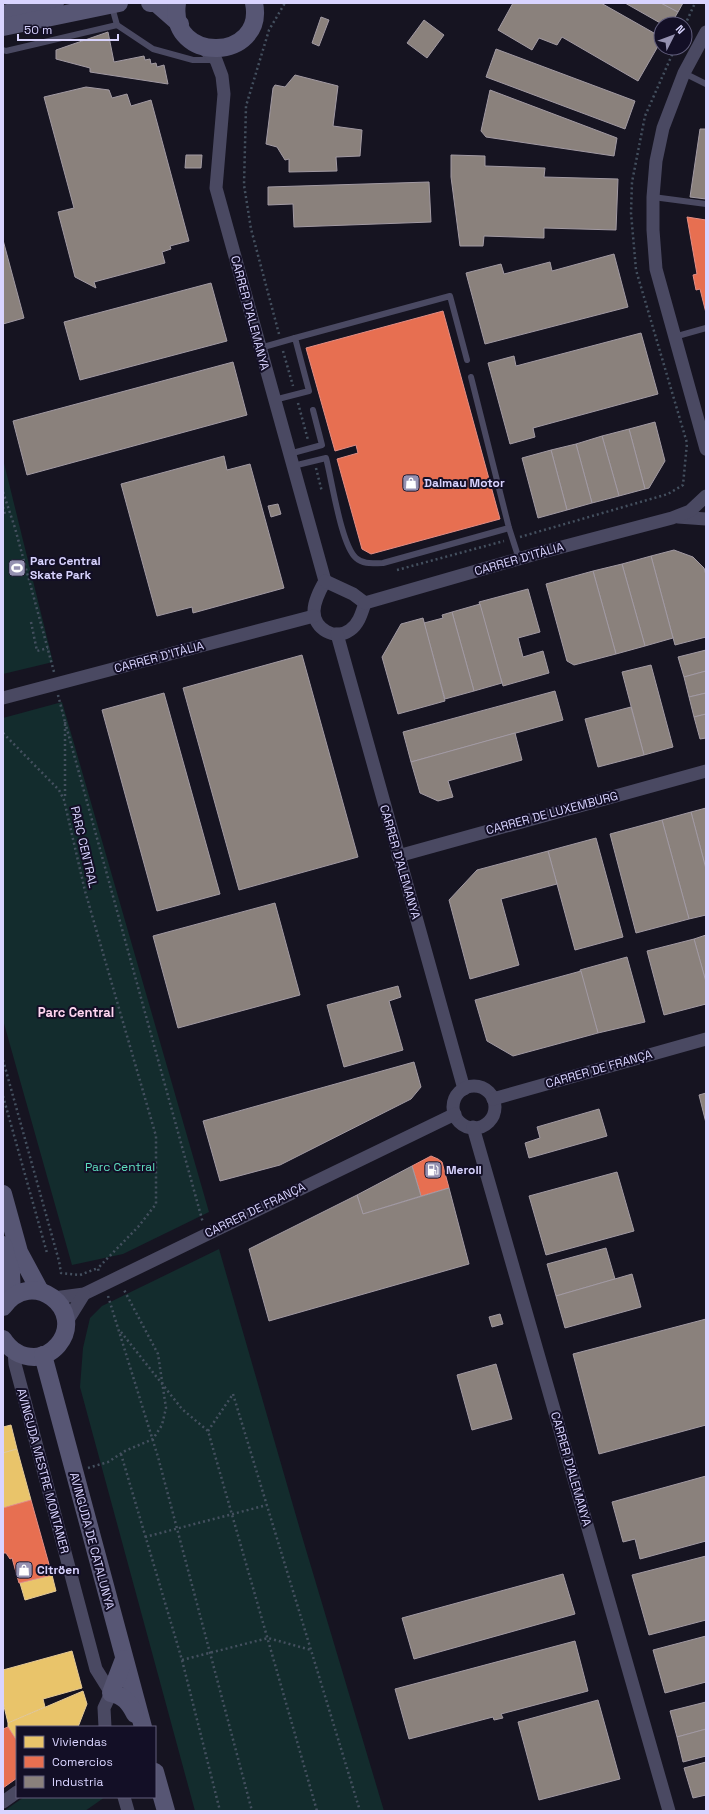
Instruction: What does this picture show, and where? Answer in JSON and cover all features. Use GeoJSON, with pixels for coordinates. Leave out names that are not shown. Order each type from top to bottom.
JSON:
{"type":"FeatureCollection","features":[{"type":"Feature","properties":{"kind":"street"},"geometry":{"type":"LineString","coordinates":[[3,14],[55,3]]}},
{"type":"Feature","properties":{"kind":"street"},"geometry":{"type":"LineString","coordinates":[[150,3],[156,3],[180,24]]}},
{"type":"Feature","properties":{"kind":"street"},"geometry":{"type":"LineString","coordinates":[[177,3],[177,16],[189,38],[202,46],[221,49],[239,42],[252,26],[257,7]]}},
{"type":"Feature","properties":{"kind":"street"},"geometry":{"type":"LineString","coordinates":[[3,27],[116,4]]}},
{"type":"Feature","properties":{"kind":"street"},"geometry":{"type":"LineString","coordinates":[[706,32],[684,73],[663,128],[656,161],[652,230],[656,268],[706,449]]}},
{"type":"Feature","properties":{"kind":"street","name":"CARRER D'ALEMANYA"},"geometry":{"type":"LineString","coordinates":[[202,46],[216,60],[222,76],[224,94],[216,188],[324,581]]}},
{"type":"Feature","properties":{"kind":"street","name":"CARRER D'ITÀLIA"},"geometry":{"type":"LineString","coordinates":[[365,603],[518,558],[672,518],[690,511],[706,496]]}},
{"type":"Feature","properties":{"kind":"street","name":"CARRER D'ITÀLIA"},"geometry":{"type":"LineString","coordinates":[[672,518],[686,517],[706,519]]}},
{"type":"Feature","properties":{"kind":"street"},"geometry":{"type":"LineString","coordinates":[[324,581],[347,591],[365,603],[355,625],[350,630],[337,634],[322,629],[314,616],[315,603],[324,581]]}},
{"type":"Feature","properties":{"kind":"street","name":"CARRER D'ITÀLIA"},"geometry":{"type":"LineString","coordinates":[[3,698],[55,678],[314,616]]}},
{"type":"Feature","properties":{"kind":"street","name":"CARRER D'ALEMANYA"},"geometry":{"type":"LineString","coordinates":[[337,634],[464,1089]]}},
{"type":"Feature","properties":{"kind":"street","name":"CARRER DE LUXEMBURG"},"geometry":{"type":"LineString","coordinates":[[398,856],[706,771]]}},
{"type":"Feature","properties":{"kind":"street","name":"CARRER DE FRANÇA"},"geometry":{"type":"LineString","coordinates":[[493,1099],[706,1039]]}},
{"type":"Feature","properties":{"kind":"street"},"geometry":{"type":"LineString","coordinates":[[472,1086],[480,1087],[488,1092],[493,1099],[494,1107],[491,1118],[482,1126],[474,1128],[461,1123],[454,1114],[454,1100],[458,1093],[464,1089],[472,1086]]}},
{"type":"Feature","properties":{"kind":"street","name":"CARRER DE FRANÇA"},"geometry":{"type":"LineString","coordinates":[[47,1294],[84,1294],[454,1114]]}},
{"type":"Feature","properties":{"kind":"street","name":"CARRER D'ALEMANYA"},"geometry":{"type":"LineString","coordinates":[[474,1128],[669,1811]]}},
{"type":"Feature","properties":{"kind":"street"},"geometry":{"type":"LineString","coordinates":[[3,1194],[19,1252],[47,1294],[62,1307],[66,1323]]}},
{"type":"Feature","properties":{"kind":"street"},"geometry":{"type":"LineString","coordinates":[[3,1245],[11,1272],[8,1302]]}},
{"type":"Feature","properties":{"kind":"street"},"geometry":{"type":"LineString","coordinates":[[8,1302],[26,1291],[47,1294]]}},
{"type":"Feature","properties":{"kind":"street"},"geometry":{"type":"LineString","coordinates":[[8,1345],[25,1356],[43,1356],[49,1353],[60,1343],[66,1323],[84,1294]]}},
{"type":"Feature","properties":{"kind":"street","name":"AVINGUDA MESTRE MONTANER"},"geometry":{"type":"LineString","coordinates":[[8,1345],[96,1669],[111,1693]]}},
{"type":"Feature","properties":{"kind":"street","name":"AVINGUDA DE CATALUNYA"},"geometry":{"type":"LineString","coordinates":[[43,1356],[142,1726]]}},
{"type":"Feature","properties":{"kind":"street"},"geometry":{"type":"LineString","coordinates":[[105,1726],[104,1708],[124,1659]]}},
{"type":"Feature","properties":{"kind":"street"},"geometry":{"type":"LineString","coordinates":[[111,1693],[128,1700],[141,1726]]}},
{"type":"Feature","properties":{"kind":"street"},"geometry":{"type":"LineString","coordinates":[[156,1776],[166,1811]]}},
{"type":"Feature","properties":{"kind":"street"},"geometry":{"type":"LineString","coordinates":[[3,1802],[16,1793]]}},
{"type":"Feature","properties":{"kind":"lane"},"geometry":{"type":"LineString","coordinates":[[116,4],[117,25]]}},
{"type":"Feature","properties":{"kind":"lane"},"geometry":{"type":"LineString","coordinates":[[3,50],[6,51],[117,25],[153,48],[193,60],[216,60]]}},
{"type":"Feature","properties":{"kind":"lane"},"geometry":{"type":"LineString","coordinates":[[684,73],[706,84]]}},
{"type":"Feature","properties":{"kind":"lane"},"geometry":{"type":"LineString","coordinates":[[653,196],[706,204]]}},
{"type":"Feature","properties":{"kind":"lane"},"geometry":{"type":"LineString","coordinates":[[260,348],[450,296],[467,360]]}},
{"type":"Feature","properties":{"kind":"lane"},"geometry":{"type":"LineString","coordinates":[[674,337],[706,328]]}},
{"type":"Feature","properties":{"kind":"lane"},"geometry":{"type":"LineString","coordinates":[[274,400],[309,391],[295,338]]}},
{"type":"Feature","properties":{"kind":"lane"},"geometry":{"type":"LineString","coordinates":[[471,377],[518,558]]}},
{"type":"Feature","properties":{"kind":"lane"},"geometry":{"type":"LineString","coordinates":[[291,460],[322,445],[313,410]]}},
{"type":"Feature","properties":{"kind":"lane"},"geometry":{"type":"LineString","coordinates":[[291,460],[326,458],[346,541],[356,558],[367,564],[383,563],[509,528]]}},
{"type":"Feature","properties":{"kind":"path"},"geometry":{"type":"LineString","coordinates":[[689,16],[695,3]]}},
{"type":"Feature","properties":{"kind":"path"},"geometry":{"type":"LineString","coordinates":[[3,492],[15,528],[48,648],[65,722],[206,1234]]}},
{"type":"Feature","properties":{"kind":"path"},"geometry":{"type":"LineString","coordinates":[[3,507],[5,514],[3,515]]}},
{"type":"Feature","properties":{"kind":"path"},"geometry":{"type":"LineString","coordinates":[[31,622],[37,651],[48,648]]}},
{"type":"Feature","properties":{"kind":"path"},"geometry":{"type":"LineString","coordinates":[[64,800],[65,722]]}},
{"type":"Feature","properties":{"kind":"path","name":"PARC CENTRAL"},"geometry":{"type":"LineString","coordinates":[[3,734],[59,790],[64,800],[85,891],[156,1136],[156,1204],[138,1227],[98,1268]]}},
{"type":"Feature","properties":{"kind":"path"},"geometry":{"type":"LineString","coordinates":[[3,1060],[57,1253],[61,1273],[80,1275],[98,1268],[119,1330],[153,1439],[252,1811]]}},
{"type":"Feature","properties":{"kind":"path"},"geometry":{"type":"LineString","coordinates":[[3,1096],[47,1253]]}},
{"type":"Feature","properties":{"kind":"path"},"geometry":{"type":"LineString","coordinates":[[74,1473],[108,1462],[121,1454],[153,1439],[162,1425],[166,1408],[164,1386],[158,1354],[119,1278]]}},
{"type":"Feature","properties":{"kind":"path"},"geometry":{"type":"LineString","coordinates":[[119,1330],[182,1409],[208,1431],[317,1811]]}},
{"type":"Feature","properties":{"kind":"path"},"geometry":{"type":"LineString","coordinates":[[208,1431],[233,1394],[360,1811]]}},
{"type":"Feature","properties":{"kind":"path"},"geometry":{"type":"LineString","coordinates":[[121,1454],[182,1660],[220,1811]]}},
{"type":"Feature","properties":{"kind":"path"},"geometry":{"type":"LineString","coordinates":[[146,1537],[232,1515],[267,1504]]}},
{"type":"Feature","properties":{"kind":"path"},"geometry":{"type":"LineString","coordinates":[[182,1660],[268,1638],[311,1650]]}},
{"type":"Feature","properties":{"kind":"green space","name":"Parc Central Skate Park"},"geometry":{"type":"Polygon","coordinates":[[[3,459],[53,662],[3,674],[3,459]]]}},
{"type":"Feature","properties":{"kind":"green space","name":"Parc Central"},"geometry":{"type":"Polygon","coordinates":[[[62,702],[209,1212],[123,1254],[72,1265],[3,1020],[3,718],[62,702]]]}},
{"type":"Feature","properties":{"kind":"green space"},"geometry":{"type":"Polygon","coordinates":[[[219,1249],[301,1533],[384,1811],[195,1811],[80,1387],[83,1348],[90,1318],[102,1306],[219,1249]]]}},
{"type":"Feature","properties":{"kind":"green space"},"geometry":{"type":"Polygon","coordinates":[[[23,1798],[104,1798],[85,1811],[4,1811],[23,1798]]]}},
{"type":"Feature","properties":{"kind":"building: Viviendas"},"geometry":{"type":"Polygon","coordinates":[[[11,1425],[17,1449],[3,1453],[3,1427],[11,1425]]]}},
{"type":"Feature","properties":{"kind":"building: Viviendas"},"geometry":{"type":"Polygon","coordinates":[[[17,1449],[31,1500],[3,1508],[3,1453],[17,1449]]]}},
{"type":"Feature","properties":{"kind":"building: Viviendas"},"geometry":{"type":"Polygon","coordinates":[[[52,1575],[56,1591],[25,1600],[20,1583],[52,1575]]]}},
{"type":"Feature","properties":{"kind":"building: Viviendas"},"geometry":{"type":"Polygon","coordinates":[[[72,1651],[82,1688],[43,1699],[45,1707],[8,1723],[3,1702],[3,1670],[72,1651]]]}},
{"type":"Feature","properties":{"kind":"building: Viviendas"},"geometry":{"type":"Polygon","coordinates":[[[83,1691],[87,1704],[78,1726],[16,1726],[16,1739],[8,1727],[8,1723],[83,1691]]]}},
{"type":"Feature","properties":{"kind":"building: Comercios"},"geometry":{"type":"Polygon","coordinates":[[[687,217],[706,220],[706,313],[700,289],[696,290],[693,275],[697,274],[687,217]]]}},
{"type":"Feature","properties":{"kind":"building: Comercios"},"geometry":{"type":"Polygon","coordinates":[[[443,311],[500,519],[371,554],[362,549],[337,459],[358,453],[356,445],[335,451],[306,348],[443,311]]]}},
{"type":"Feature","properties":{"kind":"building: Comercios"},"geometry":{"type":"Polygon","coordinates":[[[431,1156],[442,1162],[449,1188],[421,1196],[412,1166],[431,1156]]]}},
{"type":"Feature","properties":{"kind":"building: Comercios"},"geometry":{"type":"Polygon","coordinates":[[[31,1500],[52,1575],[19,1583],[12,1558],[10,1559],[6,1553],[3,1553],[3,1508],[31,1500]]]}},
{"type":"Feature","properties":{"kind":"building: Comercios"},"geometry":{"type":"Polygon","coordinates":[[[8,1727],[16,1739],[16,1779],[3,1788],[3,1729],[8,1727]]]}},
{"type":"Feature","properties":{"kind":"building: Industria"},"geometry":{"type":"Polygon","coordinates":[[[513,3],[601,3],[653,32],[653,55],[638,81],[562,37],[557,45],[539,38],[532,50],[498,30],[513,3]]]}},
{"type":"Feature","properties":{"kind":"building: Industria"},"geometry":{"type":"Polygon","coordinates":[[[625,3],[661,3],[678,12],[676,16],[653,16],[653,19],[625,3]]]}},
{"type":"Feature","properties":{"kind":"building: Industria"},"geometry":{"type":"Polygon","coordinates":[[[661,3],[683,3],[678,12],[661,3]]]}},
{"type":"Feature","properties":{"kind":"building: Industria"},"geometry":{"type":"Polygon","coordinates":[[[321,17],[329,20],[319,46],[312,43],[321,17]]]}},
{"type":"Feature","properties":{"kind":"building: Industria"},"geometry":{"type":"Polygon","coordinates":[[[424,20],[444,35],[427,58],[407,43],[424,20]]]}},
{"type":"Feature","properties":{"kind":"building: Industria"},"geometry":{"type":"Polygon","coordinates":[[[108,32],[114,62],[144,56],[145,60],[150,59],[151,64],[156,63],[157,67],[164,65],[168,84],[90,72],[90,68],[56,59],[56,50],[108,32]]]}},
{"type":"Feature","properties":{"kind":"building: Industria"},"geometry":{"type":"Polygon","coordinates":[[[496,49],[635,101],[625,129],[486,77],[496,49]]]}},
{"type":"Feature","properties":{"kind":"building: Industria"},"geometry":{"type":"Polygon","coordinates":[[[295,75],[338,86],[333,126],[362,130],[360,156],[336,157],[337,171],[289,172],[289,159],[285,160],[277,147],[266,144],[273,88],[275,85],[285,87],[295,75]]]}},
{"type":"Feature","properties":{"kind":"building: Industria"},"geometry":{"type":"Polygon","coordinates":[[[86,87],[109,90],[112,98],[127,94],[131,106],[151,100],[189,241],[170,246],[171,249],[162,252],[165,263],[94,282],[96,288],[75,277],[58,212],[74,208],[44,97],[86,87]]]}},
{"type":"Feature","properties":{"kind":"building: Industria"},"geometry":{"type":"Polygon","coordinates":[[[490,90],[617,138],[614,156],[486,137],[481,131],[490,90]]]}},
{"type":"Feature","properties":{"kind":"building: Industria"},"geometry":{"type":"Polygon","coordinates":[[[700,129],[706,129],[706,199],[690,197],[700,129]]]}},
{"type":"Feature","properties":{"kind":"building: Industria"},"geometry":{"type":"Polygon","coordinates":[[[186,155],[202,155],[201,168],[185,168],[186,155]]]}},
{"type":"Feature","properties":{"kind":"building: Industria"},"geometry":{"type":"Polygon","coordinates":[[[451,155],[485,156],[485,166],[545,168],[544,177],[618,179],[616,230],[544,228],[544,238],[484,236],[483,246],[460,246],[451,177],[451,155]]]}},
{"type":"Feature","properties":{"kind":"building: Industria"},"geometry":{"type":"Polygon","coordinates":[[[429,182],[431,222],[294,227],[293,204],[268,205],[268,187],[429,182]]]}},
{"type":"Feature","properties":{"kind":"building: Industria"},"geometry":{"type":"Polygon","coordinates":[[[3,240],[24,318],[3,324],[3,240]]]}},
{"type":"Feature","properties":{"kind":"building: Industria"},"geometry":{"type":"Polygon","coordinates":[[[614,254],[628,307],[485,344],[466,273],[501,264],[504,274],[550,262],[552,271],[614,254]]]}},
{"type":"Feature","properties":{"kind":"building: Industria"},"geometry":{"type":"Polygon","coordinates":[[[211,283],[227,341],[80,380],[64,322],[211,283]]]}},
{"type":"Feature","properties":{"kind":"building: Industria"},"geometry":{"type":"Polygon","coordinates":[[[641,333],[658,394],[533,428],[535,437],[510,444],[488,363],[514,356],[516,366],[641,333]]]}},
{"type":"Feature","properties":{"kind":"building: Industria"},"geometry":{"type":"Polygon","coordinates":[[[233,362],[247,415],[27,475],[13,421],[233,362]]]}},
{"type":"Feature","properties":{"kind":"building: Industria"},"geometry":{"type":"Polygon","coordinates":[[[655,422],[665,461],[649,488],[645,489],[629,429],[655,422]]]}},
{"type":"Feature","properties":{"kind":"building: Industria"},"geometry":{"type":"Polygon","coordinates":[[[629,429],[645,489],[619,496],[602,436],[629,429]]]}},
{"type":"Feature","properties":{"kind":"building: Industria"},"geometry":{"type":"Polygon","coordinates":[[[602,436],[619,496],[592,503],[576,444],[602,436]]]}},
{"type":"Feature","properties":{"kind":"building: Industria"},"geometry":{"type":"Polygon","coordinates":[[[576,444],[592,503],[567,510],[551,450],[576,444]]]}},
{"type":"Feature","properties":{"kind":"building: Industria"},"geometry":{"type":"Polygon","coordinates":[[[551,450],[567,510],[538,518],[522,458],[551,450]]]}},
{"type":"Feature","properties":{"kind":"building: Industria"},"geometry":{"type":"Polygon","coordinates":[[[224,456],[227,470],[250,464],[284,588],[193,613],[192,607],[157,616],[121,484],[224,456]]]}},
{"type":"Feature","properties":{"kind":"building: Industria"},"geometry":{"type":"Polygon","coordinates":[[[278,504],[281,514],[271,517],[268,506],[278,504]]]}},
{"type":"Feature","properties":{"kind":"building: Industria"},"geometry":{"type":"Polygon","coordinates":[[[674,550],[693,557],[704,568],[706,575],[706,637],[675,645],[651,556],[674,550]]]}},
{"type":"Feature","properties":{"kind":"building: Industria"},"geometry":{"type":"Polygon","coordinates":[[[651,556],[673,638],[645,646],[622,564],[651,556]]]}},
{"type":"Feature","properties":{"kind":"building: Industria"},"geometry":{"type":"Polygon","coordinates":[[[622,564],[645,646],[616,654],[593,571],[622,564]]]}},
{"type":"Feature","properties":{"kind":"building: Industria"},"geometry":{"type":"Polygon","coordinates":[[[593,571],[616,654],[574,665],[567,661],[546,584],[593,571]]]}},
{"type":"Feature","properties":{"kind":"building: Industria"},"geometry":{"type":"Polygon","coordinates":[[[528,589],[540,632],[518,638],[523,657],[543,651],[549,673],[503,686],[479,602],[528,589]]]}},
{"type":"Feature","properties":{"kind":"building: Industria"},"geometry":{"type":"Polygon","coordinates":[[[480,604],[502,683],[474,691],[452,612],[480,604]]]}},
{"type":"Feature","properties":{"kind":"building: Industria"},"geometry":{"type":"Polygon","coordinates":[[[452,612],[474,691],[445,699],[424,623],[443,618],[442,615],[452,612]]]}},
{"type":"Feature","properties":{"kind":"building: Industria"},"geometry":{"type":"Polygon","coordinates":[[[423,618],[445,701],[398,714],[382,657],[401,624],[423,618]]]}},
{"type":"Feature","properties":{"kind":"building: Industria"},"geometry":{"type":"Polygon","coordinates":[[[706,650],[706,671],[684,677],[678,657],[706,650]]]}},
{"type":"Feature","properties":{"kind":"building: Industria"},"geometry":{"type":"Polygon","coordinates":[[[302,655],[358,857],[239,890],[183,688],[302,655]]]}},
{"type":"Feature","properties":{"kind":"building: Industria"},"geometry":{"type":"Polygon","coordinates":[[[651,665],[673,747],[644,755],[622,672],[651,665]]]}},
{"type":"Feature","properties":{"kind":"building: Industria"},"geometry":{"type":"Polygon","coordinates":[[[706,671],[706,693],[689,697],[684,677],[706,671]]]}},
{"type":"Feature","properties":{"kind":"building: Industria"},"geometry":{"type":"Polygon","coordinates":[[[555,691],[563,720],[411,762],[403,732],[555,691]]]}},
{"type":"Feature","properties":{"kind":"building: Industria"},"geometry":{"type":"Polygon","coordinates":[[[164,693],[220,894],[157,911],[102,710],[164,693]]]}},
{"type":"Feature","properties":{"kind":"building: Industria"},"geometry":{"type":"Polygon","coordinates":[[[706,693],[706,714],[694,717],[689,697],[706,693]]]}},
{"type":"Feature","properties":{"kind":"building: Industria"},"geometry":{"type":"Polygon","coordinates":[[[631,707],[644,755],[598,767],[585,719],[631,707]]]}},
{"type":"Feature","properties":{"kind":"building: Industria"},"geometry":{"type":"Polygon","coordinates":[[[706,714],[706,738],[700,739],[694,717],[706,714]]]}},
{"type":"Feature","properties":{"kind":"building: Industria"},"geometry":{"type":"Polygon","coordinates":[[[515,733],[522,760],[448,781],[453,797],[438,801],[420,793],[411,762],[515,733]]]}},
{"type":"Feature","properties":{"kind":"building: Industria"},"geometry":{"type":"Polygon","coordinates":[[[706,808],[706,869],[691,812],[706,808]]]}},
{"type":"Feature","properties":{"kind":"building: Industria"},"geometry":{"type":"Polygon","coordinates":[[[691,812],[706,869],[706,915],[689,919],[662,820],[691,812]]]}},
{"type":"Feature","properties":{"kind":"building: Industria"},"geometry":{"type":"Polygon","coordinates":[[[662,820],[689,919],[636,933],[610,834],[662,820]]]}},
{"type":"Feature","properties":{"kind":"building: Industria"},"geometry":{"type":"Polygon","coordinates":[[[596,838],[623,937],[575,950],[548,851],[596,838]]]}},
{"type":"Feature","properties":{"kind":"building: Industria"},"geometry":{"type":"Polygon","coordinates":[[[548,851],[557,884],[501,899],[519,965],[470,979],[449,900],[477,870],[548,851]]]}},
{"type":"Feature","properties":{"kind":"building: Industria"},"geometry":{"type":"Polygon","coordinates":[[[275,903],[300,995],[178,1028],[153,936],[275,903]]]}},
{"type":"Feature","properties":{"kind":"building: Industria"},"geometry":{"type":"Polygon","coordinates":[[[706,935],[706,982],[694,939],[706,935]]]}},
{"type":"Feature","properties":{"kind":"building: Industria"},"geometry":{"type":"Polygon","coordinates":[[[694,939],[706,982],[706,1004],[664,1015],[647,951],[694,939]]]}},
{"type":"Feature","properties":{"kind":"building: Industria"},"geometry":{"type":"Polygon","coordinates":[[[627,957],[645,1022],[598,1033],[580,970],[627,957]]]}},
{"type":"Feature","properties":{"kind":"building: Industria"},"geometry":{"type":"Polygon","coordinates":[[[581,971],[598,1033],[513,1056],[487,1041],[475,1000],[581,971]]]}},
{"type":"Feature","properties":{"kind":"building: Industria"},"geometry":{"type":"Polygon","coordinates":[[[398,986],[401,997],[389,1001],[403,1050],[344,1067],[327,1005],[398,986]]]}},
{"type":"Feature","properties":{"kind":"building: Industria"},"geometry":{"type":"Polygon","coordinates":[[[414,1062],[421,1087],[411,1099],[280,1165],[220,1181],[203,1121],[414,1062]]]}},
{"type":"Feature","properties":{"kind":"building: Industria"},"geometry":{"type":"Polygon","coordinates":[[[706,1093],[706,1123],[699,1095],[706,1093]]]}},
{"type":"Feature","properties":{"kind":"building: Industria"},"geometry":{"type":"Polygon","coordinates":[[[599,1109],[607,1136],[529,1158],[525,1143],[540,1138],[537,1127],[599,1109]]]}},
{"type":"Feature","properties":{"kind":"building: Industria"},"geometry":{"type":"Polygon","coordinates":[[[412,1166],[421,1196],[363,1214],[357,1195],[412,1166]]]}},
{"type":"Feature","properties":{"kind":"building: Industria"},"geometry":{"type":"Polygon","coordinates":[[[617,1172],[634,1231],[546,1255],[529,1196],[617,1172]]]}},
{"type":"Feature","properties":{"kind":"building: Industria"},"geometry":{"type":"Polygon","coordinates":[[[449,1188],[469,1264],[269,1321],[249,1249],[357,1195],[363,1214],[449,1188]]]}},
{"type":"Feature","properties":{"kind":"building: Industria"},"geometry":{"type":"Polygon","coordinates":[[[606,1248],[615,1279],[556,1296],[547,1264],[606,1248]]]}},
{"type":"Feature","properties":{"kind":"building: Industria"},"geometry":{"type":"Polygon","coordinates":[[[632,1274],[641,1307],[565,1328],[556,1296],[632,1274]]]}},
{"type":"Feature","properties":{"kind":"building: Industria"},"geometry":{"type":"Polygon","coordinates":[[[500,1314],[503,1324],[492,1327],[489,1317],[500,1314]]]}},
{"type":"Feature","properties":{"kind":"building: Industria"},"geometry":{"type":"Polygon","coordinates":[[[706,1319],[706,1425],[599,1454],[573,1354],[706,1319]]]}},
{"type":"Feature","properties":{"kind":"building: Industria"},"geometry":{"type":"Polygon","coordinates":[[[496,1364],[512,1419],[472,1430],[457,1375],[496,1364]]]}},
{"type":"Feature","properties":{"kind":"building: Industria"},"geometry":{"type":"Polygon","coordinates":[[[706,1476],[706,1541],[640,1559],[635,1539],[623,1542],[612,1502],[706,1476]]]}},
{"type":"Feature","properties":{"kind":"building: Industria"},"geometry":{"type":"Polygon","coordinates":[[[706,1556],[706,1620],[649,1635],[632,1575],[706,1556]]]}},
{"type":"Feature","properties":{"kind":"building: Industria"},"geometry":{"type":"Polygon","coordinates":[[[563,1574],[575,1614],[414,1659],[402,1618],[563,1574]]]}},
{"type":"Feature","properties":{"kind":"building: Industria"},"geometry":{"type":"Polygon","coordinates":[[[706,1636],[706,1682],[665,1693],[653,1650],[706,1636]]]}},
{"type":"Feature","properties":{"kind":"building: Industria"},"geometry":{"type":"Polygon","coordinates":[[[575,1641],[588,1691],[501,1714],[503,1718],[494,1720],[493,1717],[409,1739],[395,1689],[575,1641]]]}},
{"type":"Feature","properties":{"kind":"building: Industria"},"geometry":{"type":"Polygon","coordinates":[[[598,1700],[620,1779],[539,1800],[518,1722],[598,1700]]]}},
{"type":"Feature","properties":{"kind":"building: Industria"},"geometry":{"type":"Polygon","coordinates":[[[706,1702],[706,1729],[677,1737],[670,1711],[706,1702]]]}},
{"type":"Feature","properties":{"kind":"building: Industria"},"geometry":{"type":"Polygon","coordinates":[[[706,1729],[706,1756],[683,1762],[677,1737],[706,1729]]]}},
{"type":"Feature","properties":{"kind":"building: Industria"},"geometry":{"type":"Polygon","coordinates":[[[706,1762],[706,1795],[693,1798],[684,1768],[706,1762]]]}},
{"type":"Feature","properties":{"kind":"place","name":"Dalmau Motor"},"geometry":{"type":"Point","coordinates":[411,483]}},
{"type":"Feature","properties":{"kind":"place","name":"Parc Central Skate Park"},"geometry":{"type":"Point","coordinates":[17,568]}},
{"type":"Feature","properties":{"kind":"place","name":"Meroil"},"geometry":{"type":"Point","coordinates":[433,1170]}},
{"type":"Feature","properties":{"kind":"place","name":"Citröen"},"geometry":{"type":"Point","coordinates":[24,1570]}},
{"type":"Feature","properties":{"kind":"district","name":"Parc Central"},"geometry":{"type":"Point","coordinates":[76,1012]}}]}
